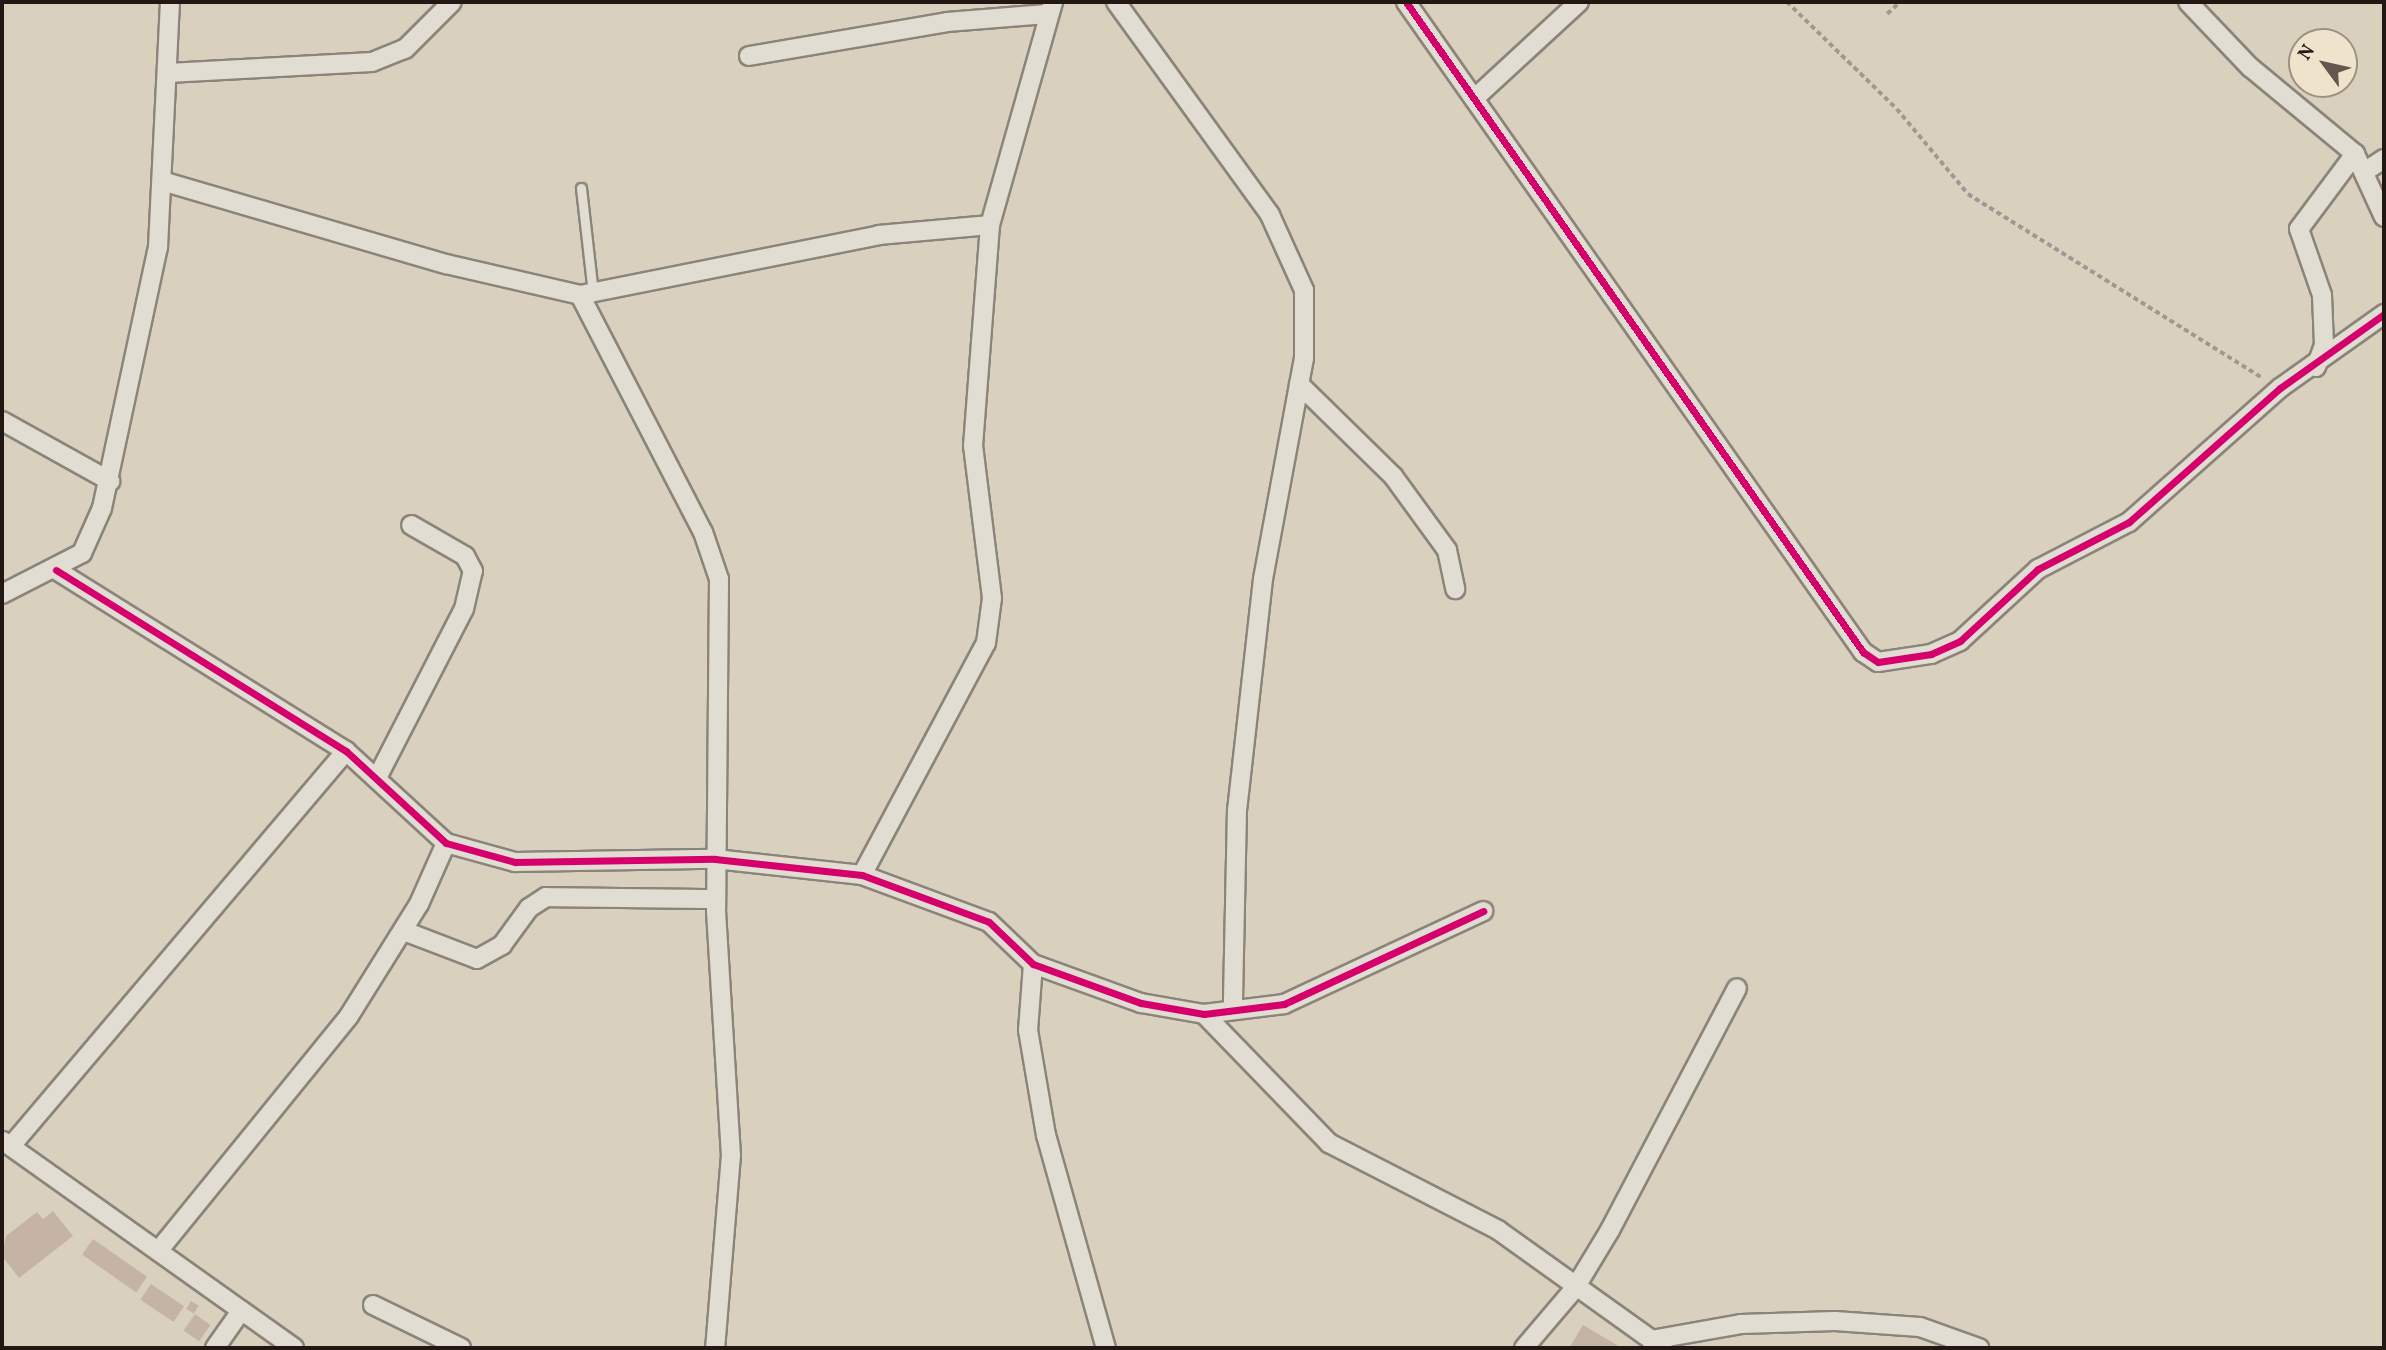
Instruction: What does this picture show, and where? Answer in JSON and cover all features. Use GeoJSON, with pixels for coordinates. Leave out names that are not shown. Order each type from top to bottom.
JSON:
{"type":"FeatureCollection","features":[{"type":"Feature","properties":{"kind":"street"},"geometry":{"type":"LineString","coordinates":[[2,594],[57,570],[92,538],[110,481],[136,366],[165,182],[170,2]]}},
{"type":"Feature","properties":{"kind":"street"},"geometry":{"type":"LineString","coordinates":[[168,73],[372,62],[405,49],[452,2]]}},
{"type":"Feature","properties":{"kind":"street"},"geometry":{"type":"LineString","coordinates":[[1116,2],[1270,215],[1295,260],[1306,319],[1299,384],[1264,579],[1237,809],[1233,1006]]}},
{"type":"Feature","properties":{"kind":"street"},"geometry":{"type":"LineString","coordinates":[[1406,2],[1476,97],[1863,652],[1878,662],[1931,654],[1960,641],[2038,569],[2129,522],[2280,388],[2315,369],[2384,314]]}},
{"type":"Feature","properties":{"kind":"street"},"geometry":{"type":"LineString","coordinates":[[1476,97],[1579,2]]}},
{"type":"Feature","properties":{"kind":"street"},"geometry":{"type":"LineString","coordinates":[[2188,2],[2250,66],[2355,154],[2367,170],[2384,217]]}},
{"type":"Feature","properties":{"kind":"street"},"geometry":{"type":"LineString","coordinates":[[749,56],[947,22],[1050,8],[990,225],[973,446],[992,598],[986,643],[862,875]]}},
{"type":"Feature","properties":{"kind":"street"},"geometry":{"type":"LineString","coordinates":[[2315,369],[2324,345],[2322,295],[2300,229],[2355,154]]}},
{"type":"Feature","properties":{"kind":"street"},"geometry":{"type":"LineString","coordinates":[[2367,170],[2384,159]]}},
{"type":"Feature","properties":{"kind":"street"},"geometry":{"type":"LineString","coordinates":[[165,182],[446,264],[586,294],[879,235],[990,225]]}},
{"type":"Feature","properties":{"kind":"street"},"geometry":{"type":"LineString","coordinates":[[586,294],[704,532],[719,579],[715,859],[732,1155],[715,1348]]}},
{"type":"Feature","properties":{"kind":"street"},"geometry":{"type":"LineString","coordinates":[[1299,384],[1393,476],[1447,551],[1455,589]]}},
{"type":"Feature","properties":{"kind":"street"},"geometry":{"type":"LineString","coordinates":[[2,421],[110,481]]}},
{"type":"Feature","properties":{"kind":"street"},"geometry":{"type":"LineString","coordinates":[[378,776],[464,609],[473,571],[465,556],[411,525]]}},
{"type":"Feature","properties":{"kind":"street"},"geometry":{"type":"LineString","coordinates":[[57,570],[346,751],[378,776],[446,843],[538,864],[715,859],[862,875],[989,922],[1033,964],[1141,1003],[1205,1014],[1233,1006],[1284,1004],[1483,911]]}},
{"type":"Feature","properties":{"kind":"street"},"geometry":{"type":"LineString","coordinates":[[294,1348],[6,1143],[346,751]]}},
{"type":"Feature","properties":{"kind":"street"},"geometry":{"type":"LineString","coordinates":[[159,1250],[349,1016],[404,931],[446,843]]}},
{"type":"Feature","properties":{"kind":"street"},"geometry":{"type":"LineString","coordinates":[[404,931],[477,959],[502,945],[528,908],[546,897],[716,899]]}},
{"type":"Feature","properties":{"kind":"street"},"geometry":{"type":"LineString","coordinates":[[1033,964],[1028,1030],[1046,1135],[1105,1348]]}},
{"type":"Feature","properties":{"kind":"street"},"geometry":{"type":"LineString","coordinates":[[1524,1348],[1575,1288],[1737,988]]}},
{"type":"Feature","properties":{"kind":"street"},"geometry":{"type":"LineString","coordinates":[[1205,1014],[1329,1143],[1498,1230],[1575,1288],[1657,1344],[1741,1324],[1835,1321],[1920,1327],[1979,1348]]}},
{"type":"Feature","properties":{"kind":"street"},"geometry":{"type":"LineString","coordinates":[[373,1305],[461,1348]]}},
{"type":"Feature","properties":{"kind":"street"},"geometry":{"type":"LineString","coordinates":[[215,1348],[241,1311]]}},
{"type":"Feature","properties":{"kind":"lane"},"geometry":{"type":"LineString","coordinates":[[582,188],[586,294]]}},
{"type":"Feature","properties":{"kind":"path"},"geometry":{"type":"LineString","coordinates":[[1787,2],[1897,109],[1968,194],[2280,388]]}},
{"type":"Feature","properties":{"kind":"path"},"geometry":{"type":"LineString","coordinates":[[1887,14],[1900,2]]}},
{"type":"Feature","properties":{"kind":"building"},"geometry":{"type":"Polygon","coordinates":[[[53,1211],[73,1236],[19,1278],[2,1256],[6,1236],[37,1212],[43,1219],[53,1211]]]}},
{"type":"Feature","properties":{"kind":"building"},"geometry":{"type":"Polygon","coordinates":[[[93,1239],[147,1277],[136,1292],[82,1255],[93,1239]]]}},
{"type":"Feature","properties":{"kind":"building"},"geometry":{"type":"Polygon","coordinates":[[[151,1284],[184,1306],[174,1322],[140,1300],[151,1284]]]}},
{"type":"Feature","properties":{"kind":"building"},"geometry":{"type":"Polygon","coordinates":[[[191,1301],[199,1306],[194,1313],[186,1309],[191,1301]]]}},
{"type":"Feature","properties":{"kind":"building"},"geometry":{"type":"Polygon","coordinates":[[[195,1314],[211,1325],[199,1341],[184,1330],[195,1314]]]}},
{"type":"Feature","properties":{"kind":"building"},"geometry":{"type":"Polygon","coordinates":[[[1583,1325],[1622,1348],[1569,1348],[1583,1325]]]}},
{"type":"Feature","properties":{"kind":"cycle path"},"geometry":{"type":"LineString","coordinates":[[1406,2],[1863,652],[1878,662],[1931,654],[1960,641],[2038,569],[2129,522],[2280,388],[2384,314]]}},
{"type":"Feature","properties":{"kind":"cycle path"},"geometry":{"type":"LineString","coordinates":[[56,570],[346,751],[446,843],[515,862],[715,859],[862,875],[989,922],[1033,964],[1141,1003],[1204,1014],[1284,1004],[1483,911]]}}]}
